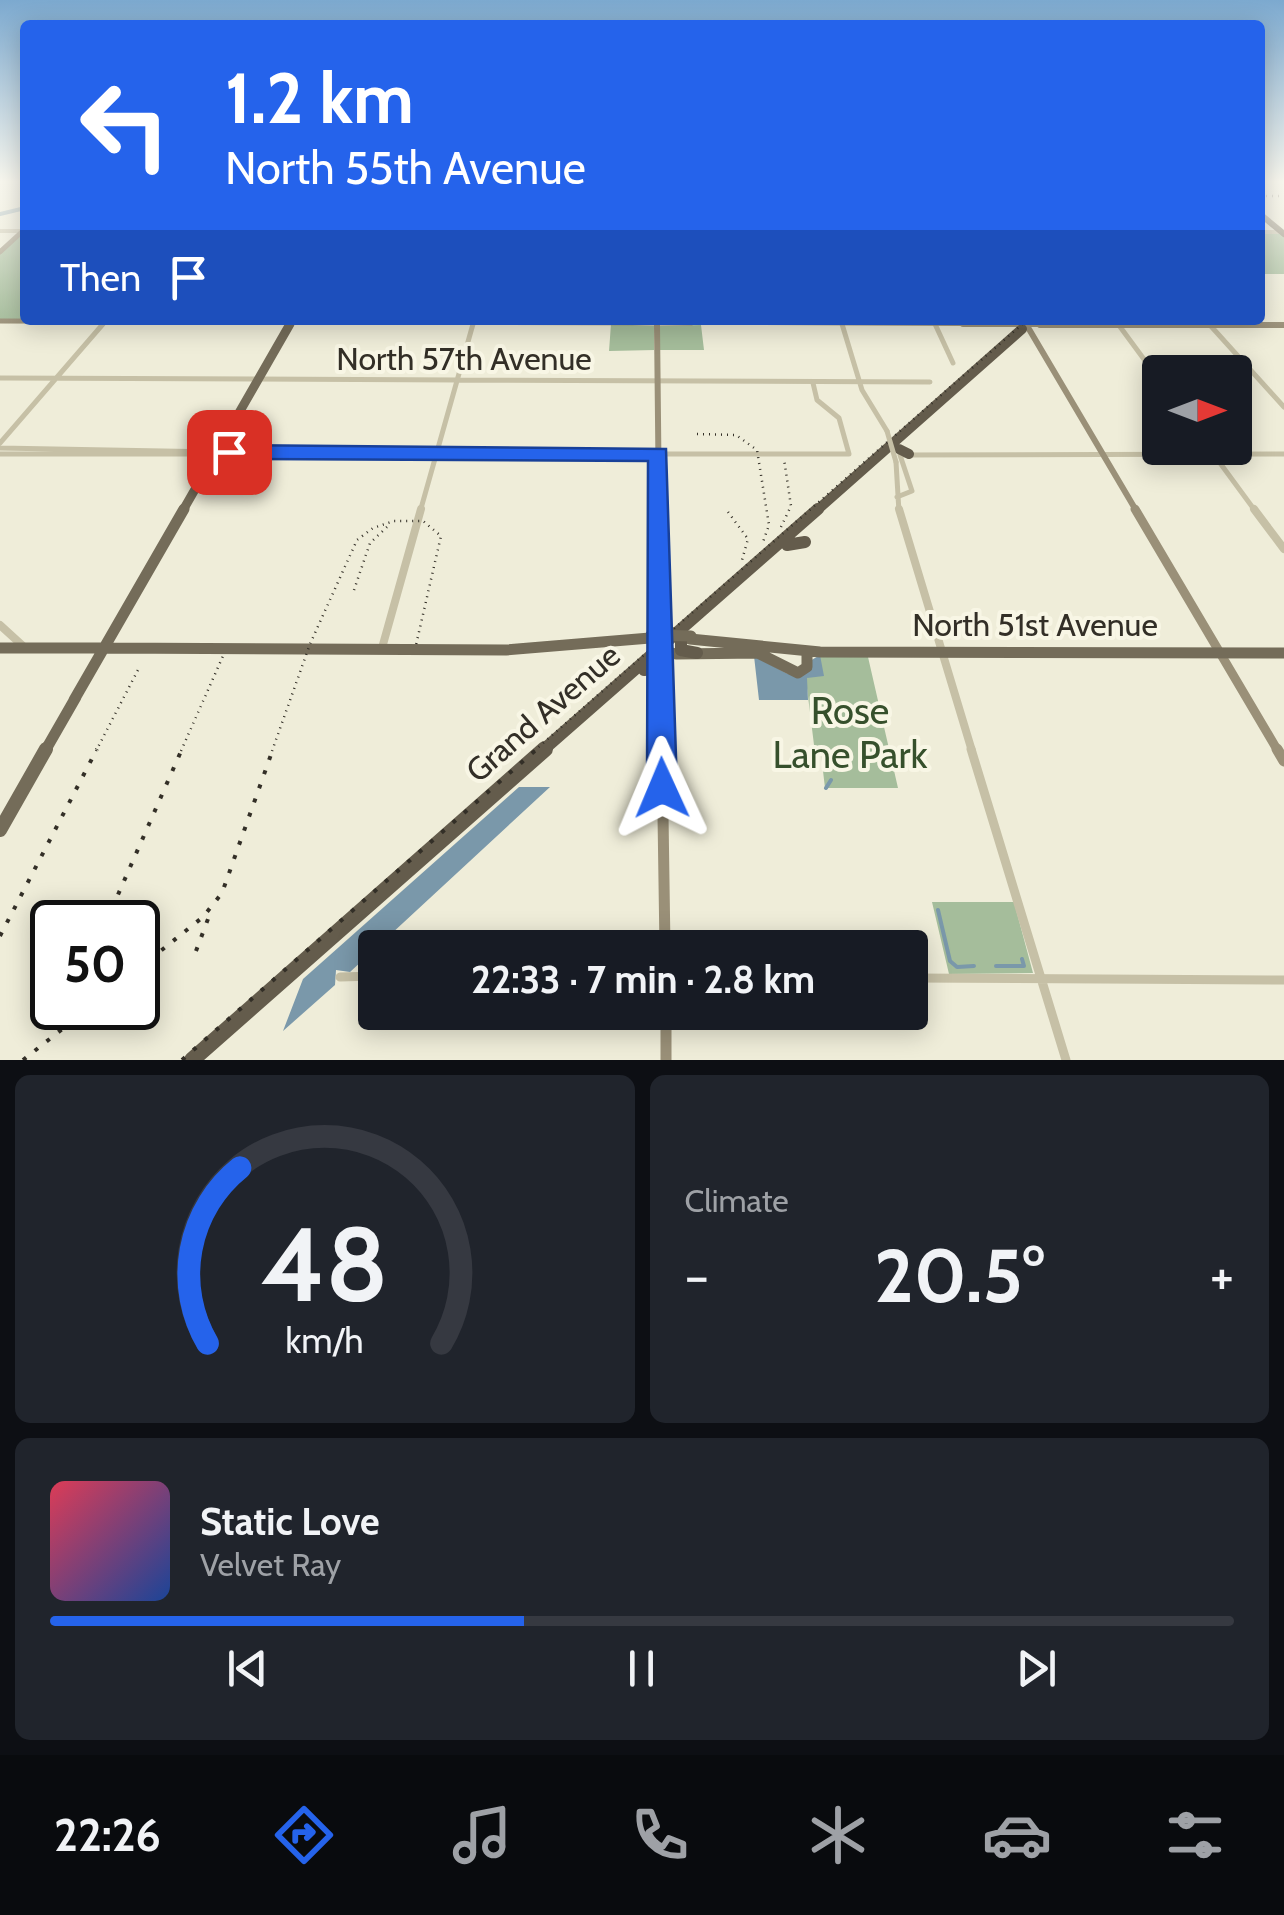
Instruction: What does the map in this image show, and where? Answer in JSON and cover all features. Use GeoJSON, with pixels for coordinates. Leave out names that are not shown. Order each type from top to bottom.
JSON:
{"type":"FeatureCollection","features":[{"type":"Feature","properties":{"kind":"highway"},"geometry":{"type":"LineString","coordinates":[[902,450],[1028,325]]}},
{"type":"Feature","properties":{"kind":"highway","name":"Grand Avenue"},"geometry":{"type":"LineString","coordinates":[[192,1060],[794,538],[1028,325]]}},
{"type":"Feature","properties":{"kind":"highway","name":"Grand Avenue"},"geometry":{"type":"LineString","coordinates":[[839,495],[902,450]]}},
{"type":"Feature","properties":{"kind":"highway"},"geometry":{"type":"LineString","coordinates":[[660,618],[665,635],[665,649],[655,668],[660,679]]}},
{"type":"Feature","properties":{"kind":"highway"},"geometry":{"type":"LineString","coordinates":[[665,649],[696,654]]}},
{"type":"Feature","properties":{"kind":"highway","name":"Grand Avenue"},"geometry":{"type":"LineString","coordinates":[[202,1060],[665,649]]}},
{"type":"Feature","properties":{"kind":"highway"},"geometry":{"type":"LineString","coordinates":[[278,994],[307,960]]}},
{"type":"Feature","properties":{"kind":"main road"},"geometry":{"type":"LineString","coordinates":[[0,252],[20,234]]}},
{"type":"Feature","properties":{"kind":"main road"},"geometry":{"type":"LineString","coordinates":[[0,830],[288,325]]}},
{"type":"Feature","properties":{"kind":"main road"},"geometry":{"type":"LineString","coordinates":[[657,325],[660,618],[665,649]]}},
{"type":"Feature","properties":{"kind":"main road"},"geometry":{"type":"LineString","coordinates":[[1028,325],[1284,761]]}},
{"type":"Feature","properties":{"kind":"main road","name":"North 51st Avenue"},"geometry":{"type":"LineString","coordinates":[[0,648],[22,644],[61,648],[1284,653]]}},
{"type":"Feature","properties":{"kind":"main road"},"geometry":{"type":"LineString","coordinates":[[696,654],[758,654],[798,673],[808,667],[807,651]]}},
{"type":"Feature","properties":{"kind":"main road"},"geometry":{"type":"LineString","coordinates":[[660,679],[665,930]]}},
{"type":"Feature","properties":{"kind":"main road"},"geometry":{"type":"LineString","coordinates":[[666,1030],[666,1060]]}},
{"type":"Feature","properties":{"kind":"street"},"geometry":{"type":"LineString","coordinates":[[0,448],[102,325]]}},
{"type":"Feature","properties":{"kind":"street"},"geometry":{"type":"LineString","coordinates":[[382,649],[472,325]]}},
{"type":"Feature","properties":{"kind":"street"},"geometry":{"type":"LineString","coordinates":[[842,325],[860,383],[894,450],[897,496],[1066,1060]]}},
{"type":"Feature","properties":{"kind":"street"},"geometry":{"type":"LineString","coordinates":[[935,325],[953,363]]}},
{"type":"Feature","properties":{"kind":"street"},"geometry":{"type":"LineString","coordinates":[[1118,325],[1142,357]]}},
{"type":"Feature","properties":{"kind":"street"},"geometry":{"type":"LineString","coordinates":[[1211,325],[1284,407]]}},
{"type":"Feature","properties":{"kind":"street","name":"North 57th Avenue"},"geometry":{"type":"LineString","coordinates":[[0,378],[930,382]]}},
{"type":"Feature","properties":{"kind":"street"},"geometry":{"type":"LineString","coordinates":[[0,448],[849,454],[839,418],[820,402],[813,383]]}},
{"type":"Feature","properties":{"kind":"street"},"geometry":{"type":"LineString","coordinates":[[897,496],[909,495],[911,487],[902,450],[1142,455]]}},
{"type":"Feature","properties":{"kind":"street"},"geometry":{"type":"LineString","coordinates":[[1252,454],[1284,454]]}},
{"type":"Feature","properties":{"kind":"street"},"geometry":{"type":"LineString","coordinates":[[1222,465],[1284,549]]}},
{"type":"Feature","properties":{"kind":"street"},"geometry":{"type":"LineString","coordinates":[[0,626],[22,644]]}},
{"type":"Feature","properties":{"kind":"street"},"geometry":{"type":"LineString","coordinates":[[340,978],[358,977]]}},
{"type":"Feature","properties":{"kind":"street"},"geometry":{"type":"LineString","coordinates":[[928,978],[1284,980]]}},
{"type":"Feature","properties":{"kind":"green space"},"geometry":{"type":"Polygon","coordinates":[[[1265,231],[1284,235],[1284,274],[1265,274],[1265,231]]]}},
{"type":"Feature","properties":{"kind":"green space"},"geometry":{"type":"Polygon","coordinates":[[[20,236],[20,320],[0,320],[0,254],[20,236]]]}},
{"type":"Feature","properties":{"kind":"green space"},"geometry":{"type":"Polygon","coordinates":[[[611,325],[654,326],[654,350],[609,351],[611,325]]]}},
{"type":"Feature","properties":{"kind":"green space"},"geometry":{"type":"Polygon","coordinates":[[[701,325],[704,350],[660,350],[659,326],[701,325]]]}},
{"type":"Feature","properties":{"kind":"green space","name":"Rose Lane Park"},"geometry":{"type":"Polygon","coordinates":[[[820,655],[868,657],[898,788],[825,788],[821,754],[815,753],[806,680],[820,655]]]}},
{"type":"Feature","properties":{"kind":"green space"},"geometry":{"type":"Polygon","coordinates":[[[932,902],[1014,902],[1033,973],[949,974],[932,902]]]}},
{"type":"Feature","properties":{"kind":"water"},"geometry":{"type":"Polygon","coordinates":[[[820,655],[824,676],[807,678],[808,700],[759,700],[754,656],[788,674],[820,655]]]}},
{"type":"Feature","properties":{"kind":"water"},"geometry":{"type":"Polygon","coordinates":[[[519,787],[550,787],[395,930],[358,930],[519,787]]]}},
{"type":"Feature","properties":{"kind":"water"},"geometry":{"type":"Polygon","coordinates":[[[358,930],[358,965],[350,972],[336,970],[335,985],[283,1031],[303,979],[358,930]]]}},
{"type":"Feature","properties":{"kind":"waterway"},"geometry":{"type":"LineString","coordinates":[[826,788],[831,780]]}},
{"type":"Feature","properties":{"kind":"waterway"},"geometry":{"type":"LineString","coordinates":[[938,910],[950,961],[957,967],[974,966]]}},
{"type":"Feature","properties":{"kind":"waterway"},"geometry":{"type":"LineString","coordinates":[[996,966],[1024,966],[1022,959]]}},
{"type":"Feature","properties":{"kind":"railway"},"geometry":{"type":"LineString","coordinates":[[534,751],[1021,325]]}},
{"type":"Feature","properties":{"kind":"railway"},"geometry":{"type":"LineString","coordinates":[[697,434],[736,435],[757,450],[769,525],[763,542]]}},
{"type":"Feature","properties":{"kind":"railway"},"geometry":{"type":"LineString","coordinates":[[781,527],[791,506],[784,459]]}},
{"type":"Feature","properties":{"kind":"railway"},"geometry":{"type":"LineString","coordinates":[[728,512],[748,539],[742,560]]}},
{"type":"Feature","properties":{"kind":"railway"},"geometry":{"type":"LineString","coordinates":[[272,751],[310,644],[357,540],[373,528],[394,521],[423,521],[441,536],[416,645]]}},
{"type":"Feature","properties":{"kind":"railway"},"geometry":{"type":"LineString","coordinates":[[354,590],[370,543],[387,527]]}},
{"type":"Feature","properties":{"kind":"railway"},"geometry":{"type":"LineString","coordinates":[[181,751],[223,656]]}},
{"type":"Feature","properties":{"kind":"railway"},"geometry":{"type":"LineString","coordinates":[[96,751],[139,668]]}},
{"type":"Feature","properties":{"kind":"railway"},"geometry":{"type":"LineString","coordinates":[[0,936],[97,749]]}},
{"type":"Feature","properties":{"kind":"railway"},"geometry":{"type":"LineString","coordinates":[[116,900],[182,749]]}},
{"type":"Feature","properties":{"kind":"railway"},"geometry":{"type":"LineString","coordinates":[[160,951],[203,917],[222,893],[273,749]]}},
{"type":"Feature","properties":{"kind":"railway"},"geometry":{"type":"LineString","coordinates":[[182,1060],[537,749]]}},
{"type":"Feature","properties":{"kind":"railway"},"geometry":{"type":"LineString","coordinates":[[196,951],[211,911]]}},
{"type":"Feature","properties":{"kind":"railway"},"geometry":{"type":"LineString","coordinates":[[23,1060],[61,1030]]}},
{"type":"Feature","properties":{"kind":"route"},"geometry":{"type":"LineString","coordinates":[[229,452],[658,454],[662,788]]}}]}
